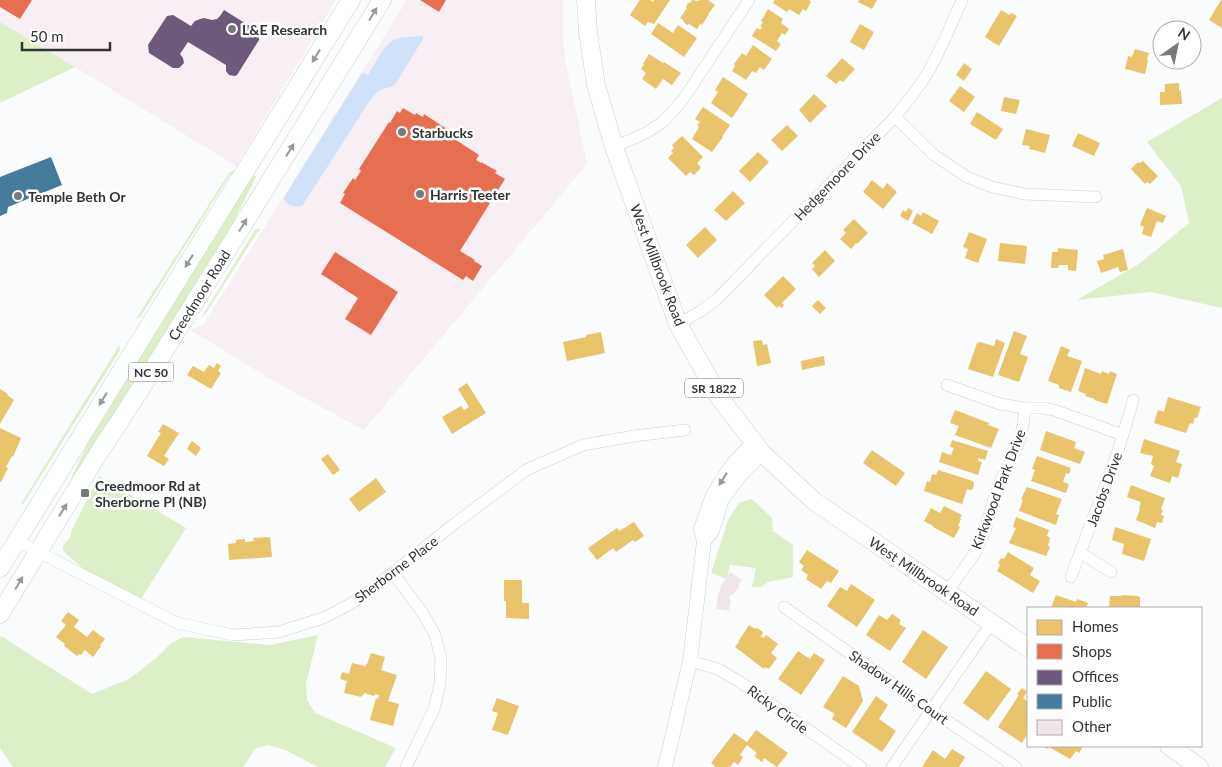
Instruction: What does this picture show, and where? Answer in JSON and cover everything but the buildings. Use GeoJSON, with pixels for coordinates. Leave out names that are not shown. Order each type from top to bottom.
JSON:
{"type":"FeatureCollection","features":[{"type":"Feature","properties":{"kind":"main road","name":"Creedmoor Road"},"geometry":{"type":"LineString","coordinates":[[0,568],[351,0]]}},
{"type":"Feature","properties":{"kind":"main road","name":"Creedmoor Road"},"geometry":{"type":"LineString","coordinates":[[0,614],[382,0]]}},
{"type":"Feature","properties":{"kind":"main road","name":"West Millbrook Road"},"geometry":{"type":"LineString","coordinates":[[586,0],[588,32],[596,85],[614,147],[678,324],[719,397],[758,447],[814,501],[1027,647]]}},
{"type":"Feature","properties":{"kind":"main road"},"geometry":{"type":"LineString","coordinates":[[1170,747],[1199,767]]}},
{"type":"Feature","properties":{"kind":"street"},"geometry":{"type":"LineString","coordinates":[[614,147],[638,137],[664,121],[682,101],[749,0]]}},
{"type":"Feature","properties":{"kind":"street","name":"Hedgemoore Drive"},"geometry":{"type":"LineString","coordinates":[[678,324],[717,300],[895,117],[914,94],[927,74],[962,0]]}},
{"type":"Feature","properties":{"kind":"street"},"geometry":{"type":"LineString","coordinates":[[895,117],[934,155],[967,177],[992,187],[1024,194],[1096,197]]}},
{"type":"Feature","properties":{"kind":"street"},"geometry":{"type":"LineString","coordinates":[[947,385],[1000,404],[1054,410],[1123,435]]}},
{"type":"Feature","properties":{"kind":"street","name":"Jacobs Drive"},"geometry":{"type":"LineString","coordinates":[[1071,577],[1117,454],[1133,400]]}},
{"type":"Feature","properties":{"kind":"street","name":"Kirkwood Park Drive"},"geometry":{"type":"LineString","coordinates":[[947,592],[975,553],[985,531],[1000,482],[1019,442],[1025,408]]}},
{"type":"Feature","properties":{"kind":"street","name":"Sherborne Place"},"geometry":{"type":"LineString","coordinates":[[17,540],[177,623],[233,635],[279,632],[326,617],[361,598],[526,470],[583,445],[685,430]]}},
{"type":"Feature","properties":{"kind":"street"},"geometry":{"type":"LineString","coordinates":[[665,767],[690,662],[704,541],[712,531],[722,499],[758,447]]}},
{"type":"Feature","properties":{"kind":"street"},"geometry":{"type":"LineString","coordinates":[[1081,553],[1111,572]]}},
{"type":"Feature","properties":{"kind":"street"},"geometry":{"type":"LineString","coordinates":[[393,573],[422,612],[435,635],[440,658],[440,685],[434,709],[406,767]]}},
{"type":"Feature","properties":{"kind":"street","name":"Shadow Hills Court"},"geometry":{"type":"LineString","coordinates":[[784,607],[1016,767]]}},
{"type":"Feature","properties":{"kind":"street"},"geometry":{"type":"LineString","coordinates":[[892,767],[992,622]]}},
{"type":"Feature","properties":{"kind":"street","name":"Ricky Circle"},"geometry":{"type":"LineString","coordinates":[[690,662],[718,669],[740,682],[861,767]]}},
{"type":"Feature","properties":{"kind":"shaded area"},"geometry":{"type":"Polygon","coordinates":[[[0,0],[336,0],[236,166],[0,22],[0,0]]]}},
{"type":"Feature","properties":{"kind":"shaded area"},"geometry":{"type":"Polygon","coordinates":[[[407,0],[563,0],[563,40],[566,64],[587,164],[364,430],[277,383],[190,330],[203,325],[407,0]]]}},
{"type":"Feature","properties":{"kind":"green space"},"geometry":{"type":"Polygon","coordinates":[[[340,0],[342,0],[242,168],[230,175],[140,317],[136,319],[229,173],[239,167],[340,0]]]}},
{"type":"Feature","properties":{"kind":"green space"},"geometry":{"type":"Polygon","coordinates":[[[0,22],[75,67],[0,103],[0,22]]]}},
{"type":"Feature","properties":{"kind":"green space"},"geometry":{"type":"Polygon","coordinates":[[[1222,98],[1222,308],[1151,292],[1077,300],[1139,264],[1189,223],[1181,186],[1147,142],[1222,98]]]}},
{"type":"Feature","properties":{"kind":"green space"},"geometry":{"type":"Polygon","coordinates":[[[254,175],[256,177],[218,253],[74,481],[71,479],[93,432],[254,175]]]}},
{"type":"Feature","properties":{"kind":"green space"},"geometry":{"type":"Polygon","coordinates":[[[259,228],[260,230],[201,318],[255,230],[259,228]]]}},
{"type":"Feature","properties":{"kind":"green space"},"geometry":{"type":"Polygon","coordinates":[[[119,346],[119,352],[23,504],[21,504],[119,346]]]}},
{"type":"Feature","properties":{"kind":"green space"},"geometry":{"type":"Polygon","coordinates":[[[99,476],[186,528],[141,599],[86,571],[63,551],[64,544],[71,536],[71,532],[99,476]]]}},
{"type":"Feature","properties":{"kind":"green space"},"geometry":{"type":"Polygon","coordinates":[[[752,499],[772,518],[773,531],[793,545],[793,577],[768,582],[761,587],[752,587],[756,568],[730,565],[727,579],[711,573],[728,520],[739,503],[752,499]]]}},
{"type":"Feature","properties":{"kind":"green space"},"geometry":{"type":"Polygon","coordinates":[[[318,635],[306,684],[307,700],[315,713],[396,748],[385,767],[318,767],[285,750],[268,745],[255,749],[243,767],[13,767],[0,748],[1,636],[92,694],[129,679],[155,659],[171,643],[183,637],[270,645],[318,635]]]}},
{"type":"Feature","properties":{"kind":"water"},"geometry":{"type":"Polygon","coordinates":[[[422,36],[423,39],[395,85],[381,90],[374,95],[302,206],[294,207],[289,205],[284,199],[285,196],[362,73],[368,75],[390,42],[400,38],[422,36]]]}},
{"type":"Feature","properties":{"kind":"place","name":"L&E Research"},"geometry":{"type":"Point","coordinates":[232,29]}},
{"type":"Feature","properties":{"kind":"place","name":"Starbucks"},"geometry":{"type":"Point","coordinates":[402,132]}},
{"type":"Feature","properties":{"kind":"place","name":"Harris Teeter"},"geometry":{"type":"Point","coordinates":[420,194]}},
{"type":"Feature","properties":{"kind":"place","name":"Temple Beth Or"},"geometry":{"type":"Point","coordinates":[18,196]}},
{"type":"Feature","properties":{"kind":"place","name":"Creedmoor Rd at Sherborne Pl (NB)"},"geometry":{"type":"Point","coordinates":[85,493]}}]}
